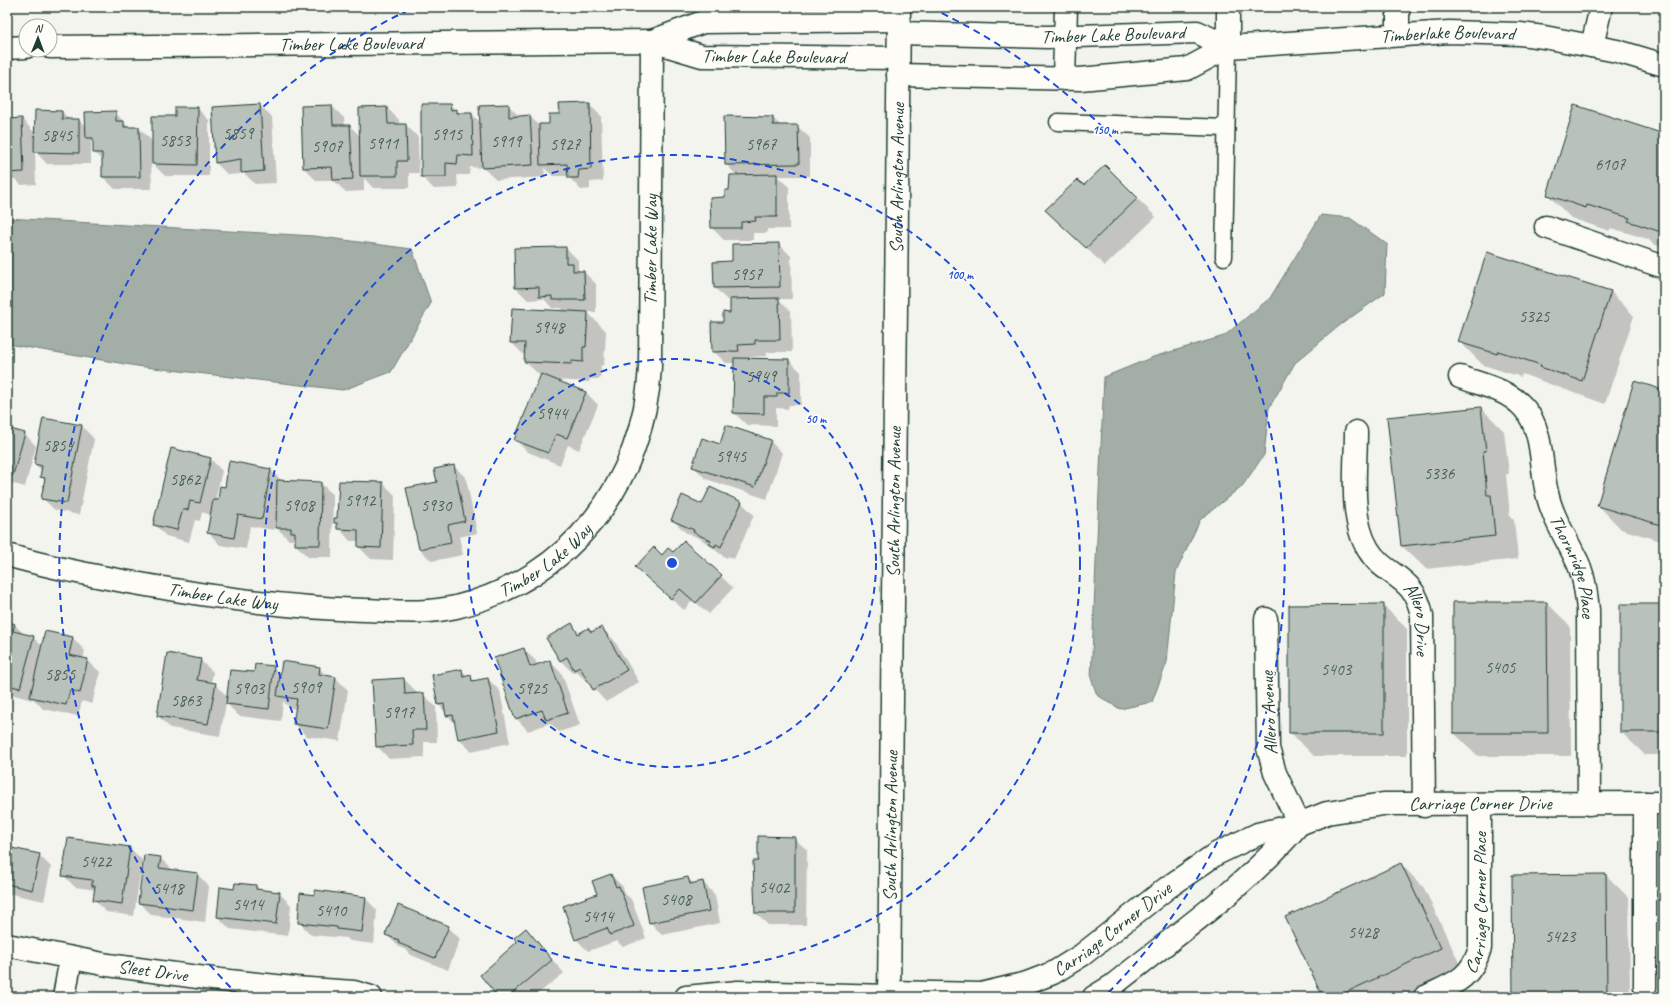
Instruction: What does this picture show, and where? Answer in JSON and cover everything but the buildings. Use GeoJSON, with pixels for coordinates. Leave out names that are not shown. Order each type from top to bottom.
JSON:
{"type":"FeatureCollection","features":[{"type":"Feature","properties":{"kind":"street"},"geometry":{"type":"LineString","coordinates":[[1064,79],[1066,7]]}},
{"type":"Feature","properties":{"kind":"street"},"geometry":{"type":"LineString","coordinates":[[1228,7],[1228,48]]}},
{"type":"Feature","properties":{"kind":"street"},"geometry":{"type":"LineString","coordinates":[[1398,7],[1398,35]]}},
{"type":"Feature","properties":{"kind":"street"},"geometry":{"type":"LineString","coordinates":[[1592,46],[1601,7]]}},
{"type":"Feature","properties":{"kind":"street","name":"Timber Lake Boulevard"},"geometry":{"type":"LineString","coordinates":[[652,41],[703,22],[899,20],[1065,36],[1197,32],[1228,48]]}},
{"type":"Feature","properties":{"kind":"street","name":"South Arlington Avenue"},"geometry":{"type":"LineString","coordinates":[[889,995],[899,20]]}},
{"type":"Feature","properties":{"kind":"street","name":"Timberlake Boulevard"},"geometry":{"type":"LineString","coordinates":[[1228,48],[1449,32],[1520,34],[1592,46],[1664,65]]}},
{"type":"Feature","properties":{"kind":"street","name":"Timber Lake Boulevard"},"geometry":{"type":"LineString","coordinates":[[58,47],[652,41],[702,56],[898,67],[1064,79],[1080,79],[1187,68],[1228,48]]}},
{"type":"Feature","properties":{"kind":"street","name":"Timber Lake Way"},"geometry":{"type":"LineString","coordinates":[[7,554],[97,577],[203,596],[337,610],[417,612],[455,607],[491,596],[537,572],[548,564],[586,531],[609,501],[622,479],[632,454],[646,406],[650,367],[652,41]]}},
{"type":"Feature","properties":{"kind":"street"},"geometry":{"type":"LineString","coordinates":[[7,48],[18,47]]}},
{"type":"Feature","properties":{"kind":"street"},"geometry":{"type":"LineString","coordinates":[[1546,227],[1664,267]]}},
{"type":"Feature","properties":{"kind":"street","name":"Thornridge Place"},"geometry":{"type":"LineString","coordinates":[[1460,377],[1507,393],[1520,404],[1533,420],[1538,435],[1545,484],[1553,513],[1575,556],[1583,578],[1588,610],[1588,804]]}},
{"type":"Feature","properties":{"kind":"street","name":"Allero Drive"},"geometry":{"type":"LineString","coordinates":[[1356,432],[1356,517],[1360,534],[1372,555],[1401,578],[1415,593],[1421,610],[1424,806]]}},
{"type":"Feature","properties":{"kind":"street","name":"Allero Avenue"},"geometry":{"type":"LineString","coordinates":[[1266,619],[1268,748],[1275,772],[1295,825]]}},
{"type":"Feature","properties":{"kind":"street"},"geometry":{"type":"LineString","coordinates":[[1645,987],[1654,803]]}},
{"type":"Feature","properties":{"kind":"street","name":"Carriage Corner Drive"},"geometry":{"type":"LineString","coordinates":[[686,997],[738,992],[889,995],[981,994],[1027,983],[1053,973],[1082,954],[1166,888],[1216,854],[1258,834],[1295,825],[1327,813],[1383,804],[1424,806],[1654,803]]}},
{"type":"Feature","properties":{"kind":"street","name":"Carriage Corner Place"},"geometry":{"type":"LineString","coordinates":[[1425,997],[1456,982],[1466,974],[1475,964],[1480,948],[1480,805]]}},
{"type":"Feature","properties":{"kind":"street","name":"Carriage Corner Drive"},"geometry":{"type":"LineString","coordinates":[[1094,997],[1112,986],[1234,889],[1278,850],[1295,825]]}},
{"type":"Feature","properties":{"kind":"street","name":"Sleet Drive"},"geometry":{"type":"LineString","coordinates":[[7,945],[71,958],[220,980],[295,988],[354,992],[371,997]]}},
{"type":"Feature","properties":{"kind":"street"},"geometry":{"type":"LineString","coordinates":[[64,997],[71,958]]}},
{"type":"Feature","properties":{"kind":"lane"},"geometry":{"type":"LineString","coordinates":[[1224,257],[1228,48]]}},
{"type":"Feature","properties":{"kind":"lane"},"geometry":{"type":"LineString","coordinates":[[1058,122],[1226,128]]}},
{"type":"Feature","properties":{"kind":"shaded area"},"geometry":{"type":"Polygon","coordinates":[[[1321,215],[1350,218],[1387,244],[1385,293],[1339,326],[1295,363],[1269,408],[1264,455],[1243,485],[1200,520],[1176,572],[1167,662],[1152,702],[1120,709],[1097,695],[1091,678],[1104,377],[1153,357],[1224,336],[1270,298],[1321,215]]]}},
{"type":"Feature","properties":{"kind":"shaded area"},"geometry":{"type":"Polygon","coordinates":[[[7,218],[314,236],[412,249],[431,303],[391,372],[343,390],[137,366],[7,344],[7,218]]]}}]}
